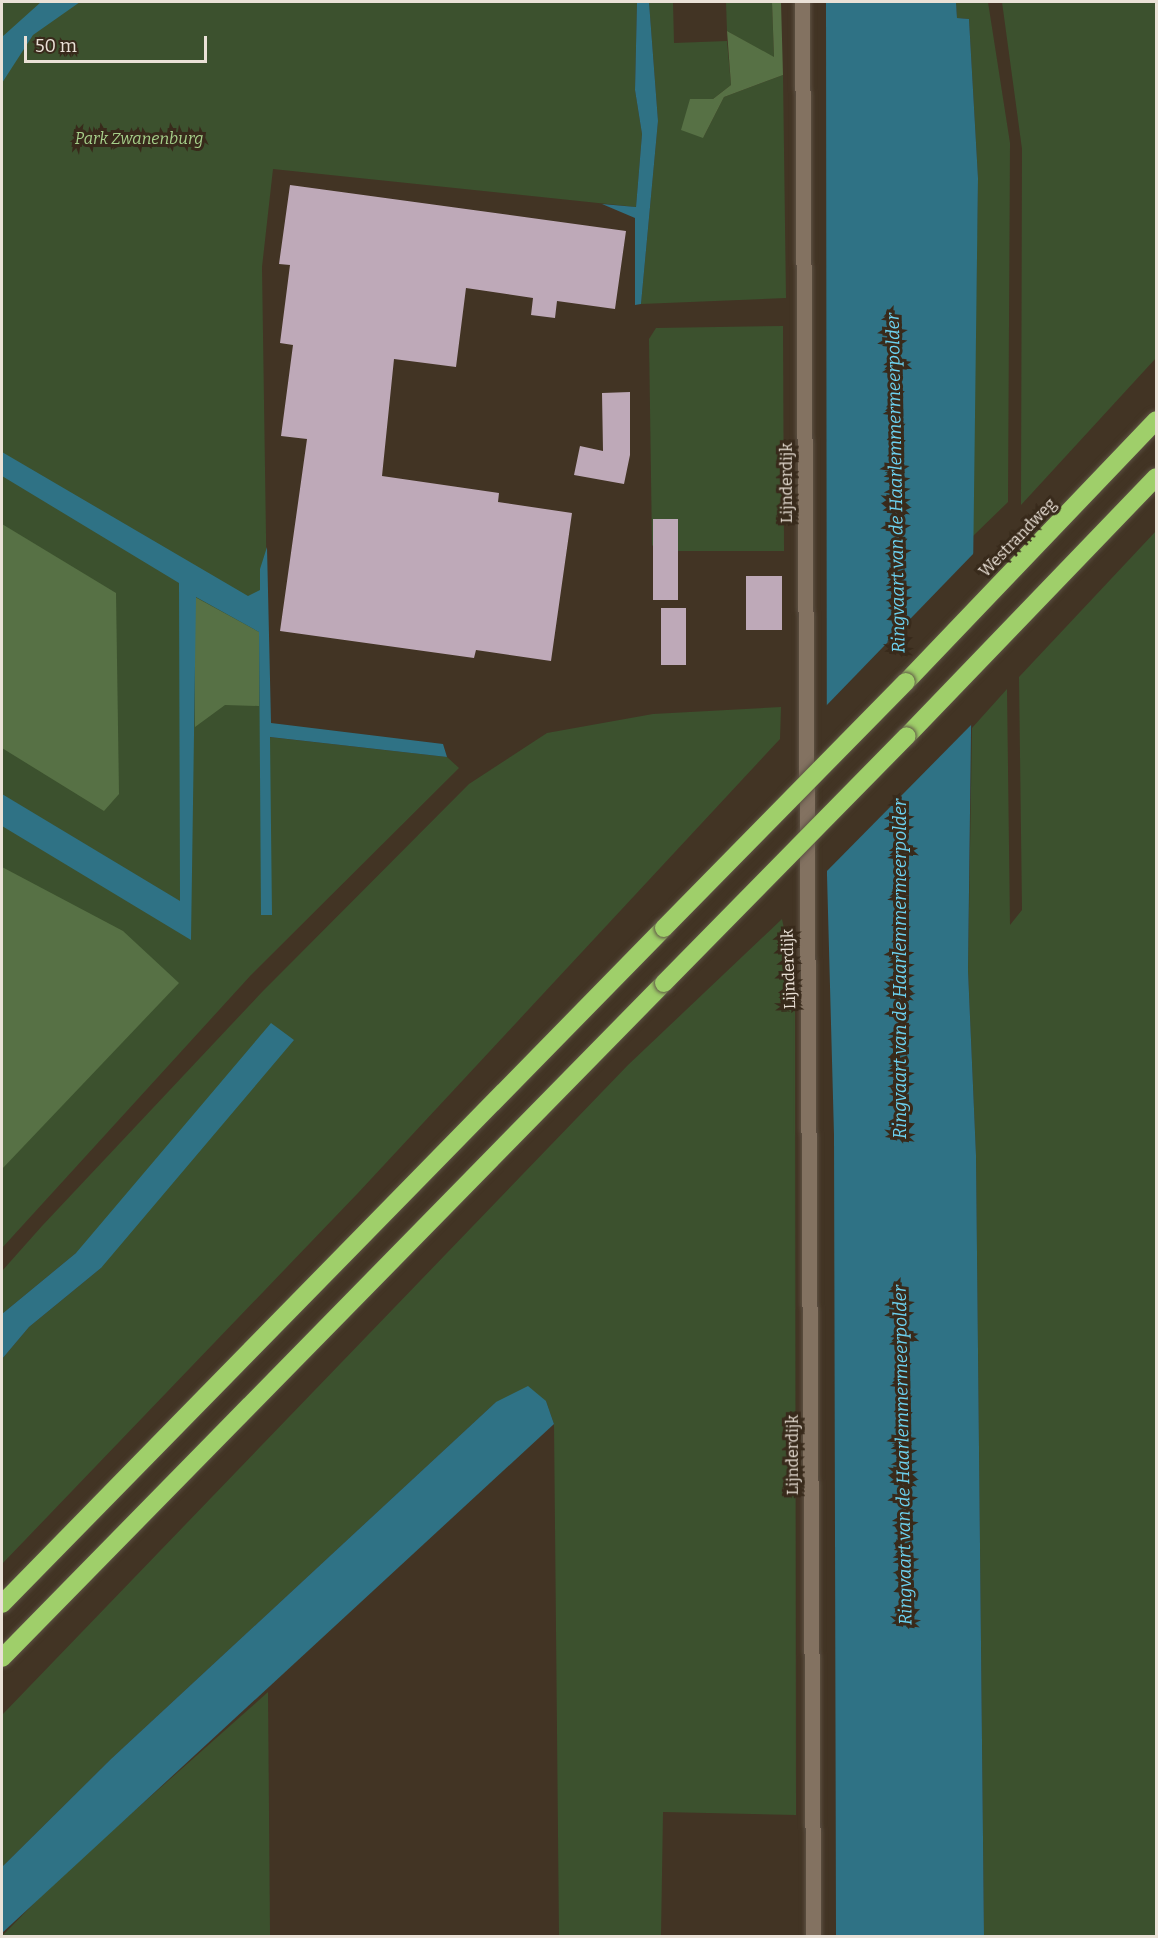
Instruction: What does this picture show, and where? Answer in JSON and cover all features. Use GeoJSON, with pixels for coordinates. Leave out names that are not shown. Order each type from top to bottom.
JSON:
{"type":"FeatureCollection","features":[{"type":"Feature","properties":{"kind":"highway","name":"Westrandweg"},"geometry":{"type":"LineString","coordinates":[[2,1604],[906,682],[1156,420]]}},
{"type":"Feature","properties":{"kind":"highway"},"geometry":{"type":"LineString","coordinates":[[2,1658],[907,736],[1156,477]]}},
{"type":"Feature","properties":{"kind":"street","name":"Lijnderdijk"},"geometry":{"type":"LineString","coordinates":[[802,2],[813,1936]]}},
{"type":"Feature","properties":{"kind":"green space","name":"Park Zwanenburg"},"geometry":{"type":"Polygon","coordinates":[[[2,2],[637,2],[635,90],[642,134],[636,207],[273,169],[262,267],[269,737],[447,757],[459,768],[251,975],[2,1248],[2,2]]]}},
{"type":"Feature","properties":{"kind":"green space"},"geometry":{"type":"Polygon","coordinates":[[[649,2],[673,2],[674,43],[727,41],[731,85],[713,99],[703,138],[724,97],[783,75],[786,298],[641,304],[658,121],[649,2]]]}},
{"type":"Feature","properties":{"kind":"green space"},"geometry":{"type":"Polygon","coordinates":[[[726,2],[772,2],[774,58],[727,31],[726,2]]]}},
{"type":"Feature","properties":{"kind":"green space"},"geometry":{"type":"Polygon","coordinates":[[[772,2],[781,2],[783,75],[724,97],[703,138],[681,130],[690,99],[713,99],[731,85],[727,31],[774,57],[772,2]]]}},
{"type":"Feature","properties":{"kind":"green space"},"geometry":{"type":"Polygon","coordinates":[[[956,2],[988,2],[1010,143],[1008,502],[972,537],[978,178],[969,19],[957,18],[956,2]]]}},
{"type":"Feature","properties":{"kind":"green space"},"geometry":{"type":"Polygon","coordinates":[[[1002,2],[1156,2],[1156,358],[1021,505],[1022,149],[1002,2]]]}},
{"type":"Feature","properties":{"kind":"green space"},"geometry":{"type":"Polygon","coordinates":[[[783,326],[784,551],[658,551],[652,545],[649,339],[656,328],[783,326]]]}},
{"type":"Feature","properties":{"kind":"green space"},"geometry":{"type":"Polygon","coordinates":[[[2,524],[116,593],[119,794],[104,811],[2,748],[2,524]]]}},
{"type":"Feature","properties":{"kind":"green space"},"geometry":{"type":"Polygon","coordinates":[[[1156,531],[1156,1936],[984,1936],[976,1155],[968,970],[972,728],[1007,689],[1010,925],[1022,910],[1019,677],[1156,531]]]}},
{"type":"Feature","properties":{"kind":"green space"},"geometry":{"type":"Polygon","coordinates":[[[195,597],[259,632],[259,706],[225,705],[195,727],[195,597]]]}},
{"type":"Feature","properties":{"kind":"green space"},"geometry":{"type":"Polygon","coordinates":[[[781,707],[780,739],[358,1193],[2,1564],[2,1359],[29,1327],[101,1268],[76,1253],[2,1314],[2,1271],[42,1226],[262,992],[469,784],[547,733],[653,714],[781,707]]]}},
{"type":"Feature","properties":{"kind":"green space"},"geometry":{"type":"Polygon","coordinates":[[[2,867],[123,931],[179,983],[2,1169],[2,867]]]}},
{"type":"Feature","properties":{"kind":"green space"},"geometry":{"type":"Polygon","coordinates":[[[782,919],[795,981],[796,1815],[663,1812],[661,1936],[559,1936],[554,1424],[546,1401],[496,1402],[111,1759],[2,1867],[2,1715],[628,1065],[782,919]]]}},
{"type":"Feature","properties":{"kind":"green space"},"geometry":{"type":"Polygon","coordinates":[[[268,1692],[270,1936],[2,1936],[60,1877],[268,1692]]]}},
{"type":"Feature","properties":{"kind":"water"},"geometry":{"type":"Polygon","coordinates":[[[41,2],[80,2],[33,35],[2,83],[2,37],[41,2]]]}},
{"type":"Feature","properties":{"kind":"water"},"geometry":{"type":"Polygon","coordinates":[[[637,2],[649,2],[658,121],[641,304],[635,305],[635,218],[602,204],[636,207],[642,134],[635,90],[637,2]]]}},
{"type":"Feature","properties":{"kind":"water","name":"Ringvaart van de Haarlemmermeerpolder"},"geometry":{"type":"Polygon","coordinates":[[[826,2],[956,2],[957,18],[969,19],[978,178],[968,970],[976,1155],[984,1936],[836,1936],[834,1135],[827,875],[826,2]]]}},
{"type":"Feature","properties":{"kind":"water"},"geometry":{"type":"Polygon","coordinates":[[[2,452],[248,596],[260,590],[260,569],[267,547],[271,723],[443,744],[447,757],[270,737],[272,915],[261,915],[259,632],[196,597],[191,940],[2,826],[2,794],[180,901],[179,583],[2,476],[2,452]]]}},
{"type":"Feature","properties":{"kind":"water"},"geometry":{"type":"Polygon","coordinates":[[[271,1023],[294,1040],[101,1268],[29,1327],[2,1359],[2,1314],[76,1253],[271,1023]]]}},
{"type":"Feature","properties":{"kind":"water"},"geometry":{"type":"Polygon","coordinates":[[[528,1386],[546,1401],[554,1424],[2,1933],[2,1867],[111,1759],[496,1402],[528,1386]]]}},
{"type":"Feature","properties":{"kind":"pier"},"geometry":{"type":"Polygon","coordinates":[[[975,552],[975,721],[824,874],[824,708],[975,552]]]}},
{"type":"Feature","properties":{"kind":"building"},"geometry":{"type":"Polygon","coordinates":[[[290,185],[626,231],[615,309],[557,301],[555,318],[531,315],[533,298],[466,288],[456,367],[394,359],[382,476],[499,493],[498,502],[572,513],[551,661],[476,650],[474,658],[280,631],[307,439],[281,436],[293,345],[280,343],[290,265],[279,264],[290,185]]]}},
{"type":"Feature","properties":{"kind":"building"},"geometry":{"type":"Polygon","coordinates":[[[630,392],[630,455],[624,484],[574,475],[580,446],[603,451],[602,393],[630,392]]]}},
{"type":"Feature","properties":{"kind":"building"},"geometry":{"type":"Polygon","coordinates":[[[653,519],[678,519],[678,600],[653,600],[653,519]]]}},
{"type":"Feature","properties":{"kind":"building"},"geometry":{"type":"Polygon","coordinates":[[[746,576],[782,576],[782,630],[746,630],[746,576]]]}},
{"type":"Feature","properties":{"kind":"building"},"geometry":{"type":"Polygon","coordinates":[[[661,608],[686,608],[686,665],[661,665],[661,608]]]}}]}
